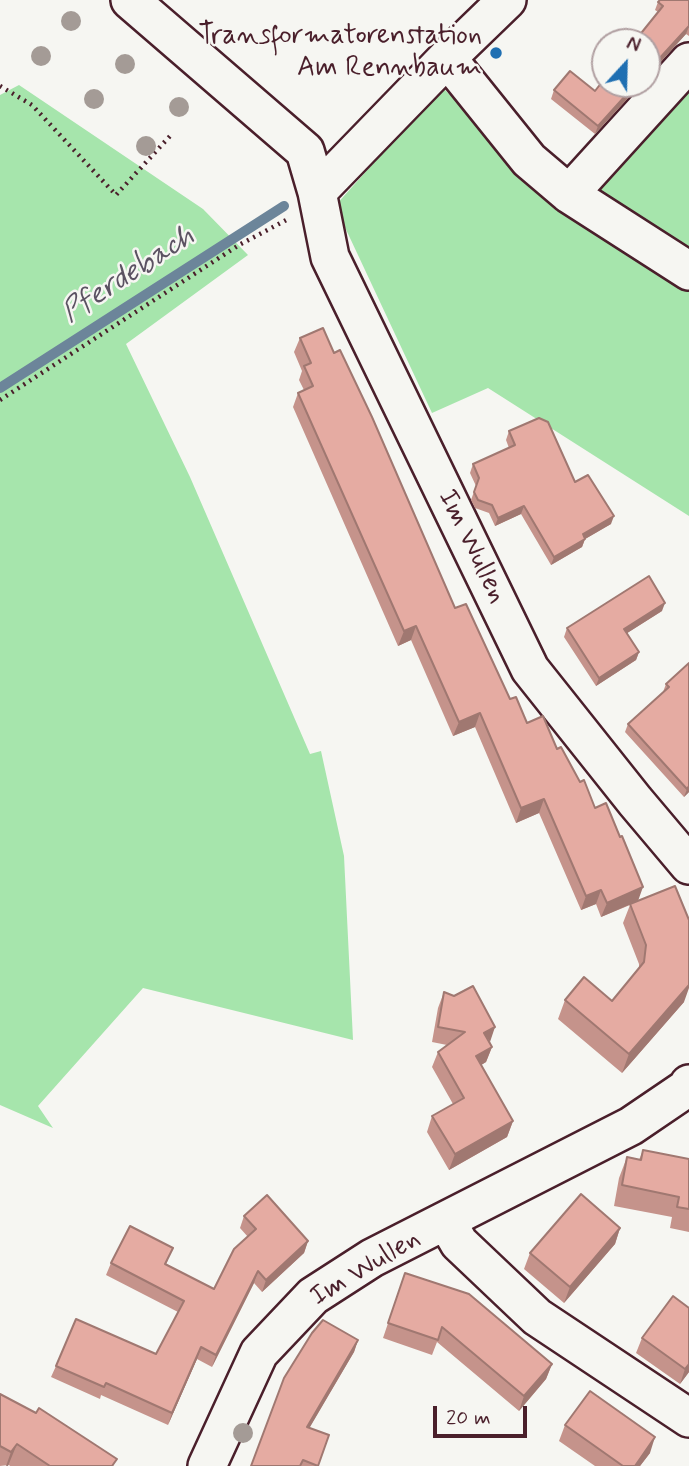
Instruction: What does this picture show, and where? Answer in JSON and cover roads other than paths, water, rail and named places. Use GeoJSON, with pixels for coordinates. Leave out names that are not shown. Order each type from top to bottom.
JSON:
{"type":"FeatureCollection","features":[{"type":"Feature","properties":{"kind":"street","name":"Im Wullen"},"geometry":{"type":"LineString","coordinates":[[130,0],[305,151],[317,192],[330,257],[530,669],[635,802],[689,865]]}},
{"type":"Feature","properties":{"kind":"street"},"geometry":{"type":"LineString","coordinates":[[317,192],[507,0]]}},
{"type":"Feature","properties":{"kind":"street"},"geometry":{"type":"LineString","coordinates":[[447,58],[529,160],[569,194],[689,271]]}},
{"type":"Feature","properties":{"kind":"street"},"geometry":{"type":"LineString","coordinates":[[569,194],[689,62]]}},
{"type":"Feature","properties":{"kind":"street","name":"Im Wullen"},"geometry":{"type":"LineString","coordinates":[[207,1466],[259,1353],[313,1296],[372,1258],[631,1126],[688,1087]]}},
{"type":"Feature","properties":{"kind":"street","name":"Im Wullen"},"geometry":{"type":"LineString","coordinates":[[447,1222],[459,1243],[537,1317],[689,1418]]}},
{"type":"Feature","properties":{"kind":"waterway","name":"Pferdebach"},"geometry":{"type":"LineString","coordinates":[[0,388],[284,206]]}},
{"type":"Feature","properties":{"kind":"place","name":"Transformatorenstation Am Rennbaum"},"geometry":{"type":"Point","coordinates":[496,53]}}]}
